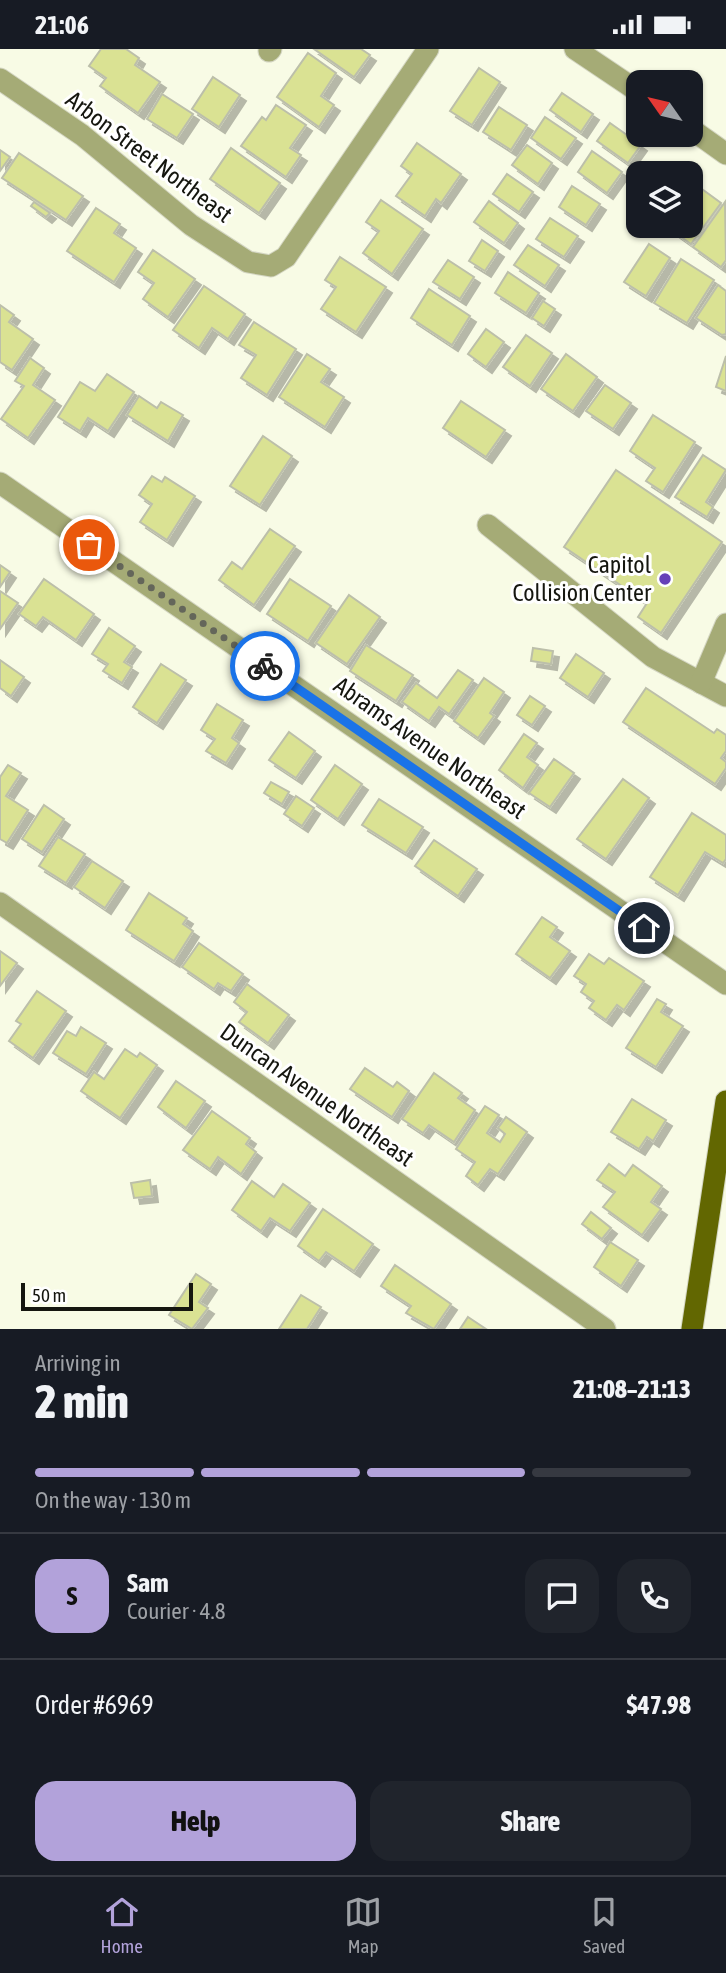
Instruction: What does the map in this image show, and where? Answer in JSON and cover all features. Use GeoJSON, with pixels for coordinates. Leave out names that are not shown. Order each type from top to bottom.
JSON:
{"type":"FeatureCollection","features":[{"type":"Feature","properties":{"kind":"main road"},"geometry":{"type":"LineString","coordinates":[[692,1329],[726,1101]]}},
{"type":"Feature","properties":{"kind":"street","name":"Arbon Street Northeast"},"geometry":{"type":"LineString","coordinates":[[0,79],[82,135],[191,225],[248,262],[271,266],[286,257],[428,49]]}},
{"type":"Feature","properties":{"kind":"street"},"geometry":{"type":"LineString","coordinates":[[575,49],[626,83]]}},
{"type":"Feature","properties":{"kind":"street"},"geometry":{"type":"LineString","coordinates":[[704,138],[726,154]]}},
{"type":"Feature","properties":{"kind":"street","name":"Abrams Avenue Northeast"},"geometry":{"type":"LineString","coordinates":[[0,483],[726,984]]}},
{"type":"Feature","properties":{"kind":"street"},"geometry":{"type":"LineString","coordinates":[[488,525],[653,657],[726,696]]}},
{"type":"Feature","properties":{"kind":"street"},"geometry":{"type":"LineString","coordinates":[[701,683],[726,624]]}},
{"type":"Feature","properties":{"kind":"street","name":"Duncan Avenue Northeast"},"geometry":{"type":"LineString","coordinates":[[0,903],[606,1329]]}},
{"type":"Feature","properties":{"kind":"building"},"geometry":{"type":"Polygon","coordinates":[[[101,49],[126,49],[139,58],[135,65],[160,82],[138,113],[100,86],[106,78],[89,66],[101,49]]]}},
{"type":"Feature","properties":{"kind":"building"},"geometry":{"type":"Polygon","coordinates":[[[314,49],[361,49],[370,55],[354,77],[314,49]]]}},
{"type":"Feature","properties":{"kind":"building"},"geometry":{"type":"Polygon","coordinates":[[[308,53],[336,73],[321,96],[334,105],[319,127],[277,97],[308,53]]]}},
{"type":"Feature","properties":{"kind":"building"},"geometry":{"type":"Polygon","coordinates":[[[479,68],[500,82],[472,125],[450,111],[479,68]]]}},
{"type":"Feature","properties":{"kind":"building"},"geometry":{"type":"Polygon","coordinates":[[[213,77],[240,95],[219,127],[192,109],[213,77]]]}},
{"type":"Feature","properties":{"kind":"building"},"geometry":{"type":"Polygon","coordinates":[[[562,93],[593,114],[581,132],[550,110],[562,93]]]}},
{"type":"Feature","properties":{"kind":"building"},"geometry":{"type":"Polygon","coordinates":[[[162,94],[193,114],[177,138],[147,119],[162,94]]]}},
{"type":"Feature","properties":{"kind":"building"},"geometry":{"type":"Polygon","coordinates":[[[276,105],[306,125],[290,148],[301,155],[286,177],[241,146],[262,117],[266,120],[276,105]]]}},
{"type":"Feature","properties":{"kind":"building"},"geometry":{"type":"Polygon","coordinates":[[[499,107],[527,125],[511,150],[483,132],[499,107]]]}},
{"type":"Feature","properties":{"kind":"building"},"geometry":{"type":"Polygon","coordinates":[[[545,117],[576,138],[561,159],[531,138],[545,117]]]}},
{"type":"Feature","properties":{"kind":"building"},"geometry":{"type":"Polygon","coordinates":[[[610,123],[626,134],[626,147],[640,147],[629,161],[626,162],[597,141],[610,123]]]}},
{"type":"Feature","properties":{"kind":"building"},"geometry":{"type":"Polygon","coordinates":[[[417,143],[461,174],[441,203],[436,199],[425,216],[396,196],[412,174],[401,166],[417,143]]]}},
{"type":"Feature","properties":{"kind":"building"},"geometry":{"type":"Polygon","coordinates":[[[527,145],[552,163],[538,184],[512,165],[527,145]]]}},
{"type":"Feature","properties":{"kind":"building"},"geometry":{"type":"Polygon","coordinates":[[[231,148],[280,183],[259,213],[210,179],[231,148]]]}},
{"type":"Feature","properties":{"kind":"building"},"geometry":{"type":"Polygon","coordinates":[[[0,150],[10,157],[0,171],[0,150]]]}},
{"type":"Feature","properties":{"kind":"building"},"geometry":{"type":"Polygon","coordinates":[[[592,151],[622,172],[607,193],[578,172],[592,151]]]}},
{"type":"Feature","properties":{"kind":"building"},"geometry":{"type":"Polygon","coordinates":[[[19,153],[83,196],[66,220],[2,178],[19,153]]]}},
{"type":"Feature","properties":{"kind":"building"},"geometry":{"type":"Polygon","coordinates":[[[507,174],[533,192],[519,212],[493,194],[507,174]]]}},
{"type":"Feature","properties":{"kind":"building"},"geometry":{"type":"Polygon","coordinates":[[[572,186],[600,204],[586,225],[559,207],[572,186]]]}},
{"type":"Feature","properties":{"kind":"building"},"geometry":{"type":"Polygon","coordinates":[[[703,190],[721,203],[703,228],[703,190]]]}},
{"type":"Feature","properties":{"kind":"building"},"geometry":{"type":"Polygon","coordinates":[[[381,200],[423,229],[392,274],[363,253],[379,231],[366,222],[381,200]]]}},
{"type":"Feature","properties":{"kind":"building"},"geometry":{"type":"Polygon","coordinates":[[[489,201],[518,223],[504,243],[474,222],[489,201]]]}},
{"type":"Feature","properties":{"kind":"building"},"geometry":{"type":"Polygon","coordinates":[[[34,202],[50,213],[46,217],[31,206],[34,202]]]}},
{"type":"Feature","properties":{"kind":"building"},"geometry":{"type":"Polygon","coordinates":[[[725,202],[726,260],[721,267],[693,247],[699,238],[703,238],[703,233],[725,202]]]}},
{"type":"Feature","properties":{"kind":"building"},"geometry":{"type":"Polygon","coordinates":[[[96,208],[120,224],[114,233],[136,248],[114,282],[67,251],[96,208]]]}},
{"type":"Feature","properties":{"kind":"building"},"geometry":{"type":"Polygon","coordinates":[[[550,218],[578,236],[564,257],[536,239],[550,218]]]}},
{"type":"Feature","properties":{"kind":"building"},"geometry":{"type":"Polygon","coordinates":[[[683,238],[695,238],[691,244],[683,238]]]}},
{"type":"Feature","properties":{"kind":"building"},"geometry":{"type":"Polygon","coordinates":[[[482,240],[498,251],[485,271],[469,261],[482,240]]]}},
{"type":"Feature","properties":{"kind":"building"},"geometry":{"type":"Polygon","coordinates":[[[649,244],[670,258],[646,296],[624,282],[649,244]]]}},
{"type":"Feature","properties":{"kind":"building"},"geometry":{"type":"Polygon","coordinates":[[[528,245],[559,265],[545,286],[514,265],[528,245]]]}},
{"type":"Feature","properties":{"kind":"building"},"geometry":{"type":"Polygon","coordinates":[[[153,250],[195,279],[168,317],[143,299],[154,283],[138,272],[153,250]]]}},
{"type":"Feature","properties":{"kind":"building"},"geometry":{"type":"Polygon","coordinates":[[[340,257],[386,287],[356,332],[321,309],[336,287],[325,280],[340,257]]]}},
{"type":"Feature","properties":{"kind":"building"},"geometry":{"type":"Polygon","coordinates":[[[681,259],[714,280],[687,323],[654,303],[681,259]]]}},
{"type":"Feature","properties":{"kind":"building"},"geometry":{"type":"Polygon","coordinates":[[[448,260],[474,277],[460,299],[433,282],[448,260]]]}},
{"type":"Feature","properties":{"kind":"building"},"geometry":{"type":"Polygon","coordinates":[[[508,272],[539,293],[526,313],[495,293],[508,272]]]}},
{"type":"Feature","properties":{"kind":"building"},"geometry":{"type":"Polygon","coordinates":[[[718,285],[726,291],[726,334],[722,335],[696,318],[718,285]]]}},
{"type":"Feature","properties":{"kind":"building"},"geometry":{"type":"Polygon","coordinates":[[[204,286],[245,314],[228,339],[212,328],[199,348],[173,330],[204,286]]]}},
{"type":"Feature","properties":{"kind":"building"},"geometry":{"type":"Polygon","coordinates":[[[429,289],[470,316],[452,345],[411,318],[429,289]]]}},
{"type":"Feature","properties":{"kind":"building"},"geometry":{"type":"Polygon","coordinates":[[[543,301],[555,309],[544,326],[532,318],[543,301]]]}},
{"type":"Feature","properties":{"kind":"building"},"geometry":{"type":"Polygon","coordinates":[[[0,305],[14,315],[9,322],[33,339],[12,370],[0,362],[0,305]]]}},
{"type":"Feature","properties":{"kind":"building"},"geometry":{"type":"Polygon","coordinates":[[[254,322],[296,349],[267,395],[241,378],[256,355],[239,345],[254,322]]]}},
{"type":"Feature","properties":{"kind":"building"},"geometry":{"type":"Polygon","coordinates":[[[486,329],[504,342],[486,367],[468,354],[486,329]]]}},
{"type":"Feature","properties":{"kind":"building"},"geometry":{"type":"Polygon","coordinates":[[[526,335],[552,353],[530,386],[503,367],[526,335]]]}},
{"type":"Feature","properties":{"kind":"building"},"geometry":{"type":"Polygon","coordinates":[[[307,354],[330,369],[321,382],[344,397],[325,427],[279,397],[307,354]]]}},
{"type":"Feature","properties":{"kind":"building"},"geometry":{"type":"Polygon","coordinates":[[[566,354],[597,377],[573,411],[541,389],[566,354]]]}},
{"type":"Feature","properties":{"kind":"building"},"geometry":{"type":"Polygon","coordinates":[[[726,356],[726,391],[716,387],[726,356]]]}},
{"type":"Feature","properties":{"kind":"building"},"geometry":{"type":"Polygon","coordinates":[[[30,358],[44,368],[33,385],[55,400],[28,438],[1,419],[24,386],[15,381],[30,358]]]}},
{"type":"Feature","properties":{"kind":"building"},"geometry":{"type":"Polygon","coordinates":[[[107,374],[134,392],[108,431],[88,418],[80,431],[58,417],[80,382],[95,391],[107,374]]]}},
{"type":"Feature","properties":{"kind":"building"},"geometry":{"type":"Polygon","coordinates":[[[605,385],[631,403],[613,429],[586,411],[605,385]]]}},
{"type":"Feature","properties":{"kind":"building"},"geometry":{"type":"Polygon","coordinates":[[[139,396],[157,408],[161,402],[183,415],[168,441],[127,415],[139,396]]]}},
{"type":"Feature","properties":{"kind":"building"},"geometry":{"type":"Polygon","coordinates":[[[461,401],[505,430],[486,457],[443,428],[461,401]]]}},
{"type":"Feature","properties":{"kind":"building"},"geometry":{"type":"Polygon","coordinates":[[[653,415],[695,442],[663,492],[646,481],[655,468],[630,451],[653,415]]]}},
{"type":"Feature","properties":{"kind":"building"},"geometry":{"type":"Polygon","coordinates":[[[263,436],[292,456],[260,505],[230,486],[263,436]]]}},
{"type":"Feature","properties":{"kind":"building"},"geometry":{"type":"Polygon","coordinates":[[[703,455],[726,470],[706,502],[713,507],[707,517],[675,497],[703,455]]]}},
{"type":"Feature","properties":{"kind":"building"},"geometry":{"type":"Polygon","coordinates":[[[616,470],[722,542],[661,633],[638,617],[647,603],[564,547],[616,470]]]}},
{"type":"Feature","properties":{"kind":"building"},"geometry":{"type":"Polygon","coordinates":[[[152,476],[162,482],[165,477],[195,496],[167,540],[140,522],[152,504],[139,495],[152,476]]]}},
{"type":"Feature","properties":{"kind":"building"},"geometry":{"type":"Polygon","coordinates":[[[270,529],[295,546],[254,605],[219,580],[232,562],[242,569],[270,529]]]}},
{"type":"Feature","properties":{"kind":"building"},"geometry":{"type":"Polygon","coordinates":[[[0,565],[10,572],[0,587],[0,565]]]}},
{"type":"Feature","properties":{"kind":"building"},"geometry":{"type":"Polygon","coordinates":[[[44,579],[94,614],[76,640],[43,617],[36,626],[19,614],[44,579]]]}},
{"type":"Feature","properties":{"kind":"building"},"geometry":{"type":"Polygon","coordinates":[[[290,579],[331,606],[308,641],[267,614],[290,579]]]}},
{"type":"Feature","properties":{"kind":"building"},"geometry":{"type":"Polygon","coordinates":[[[0,591],[18,603],[0,629],[0,591]]]}},
{"type":"Feature","properties":{"kind":"building"},"geometry":{"type":"Polygon","coordinates":[[[349,595],[380,617],[347,664],[316,643],[349,595]]]}},
{"type":"Feature","properties":{"kind":"building"},"geometry":{"type":"Polygon","coordinates":[[[109,628],[135,646],[124,662],[132,667],[122,683],[103,671],[108,664],[92,654],[109,628]]]}},
{"type":"Feature","properties":{"kind":"building"},"geometry":{"type":"Polygon","coordinates":[[[366,645],[413,675],[396,701],[350,671],[366,645]]]}},
{"type":"Feature","properties":{"kind":"building"},"geometry":{"type":"Polygon","coordinates":[[[533,648],[553,651],[551,664],[531,661],[533,648]]]}},
{"type":"Feature","properties":{"kind":"building"},"geometry":{"type":"Polygon","coordinates":[[[576,654],[604,673],[588,697],[560,678],[576,654]]]}},
{"type":"Feature","properties":{"kind":"building"},"geometry":{"type":"Polygon","coordinates":[[[0,660],[24,677],[11,696],[0,688],[0,660]]]}},
{"type":"Feature","properties":{"kind":"building"},"geometry":{"type":"Polygon","coordinates":[[[161,664],[186,680],[157,723],[133,707],[161,664]]]}},
{"type":"Feature","properties":{"kind":"building"},"geometry":{"type":"Polygon","coordinates":[[[458,670],[473,680],[449,714],[439,707],[429,721],[402,702],[416,683],[437,698],[458,670]]]}},
{"type":"Feature","properties":{"kind":"building"},"geometry":{"type":"Polygon","coordinates":[[[484,678],[504,692],[490,713],[494,716],[478,738],[454,721],[484,678]]]}},
{"type":"Feature","properties":{"kind":"building"},"geometry":{"type":"Polygon","coordinates":[[[646,688],[714,733],[717,729],[726,735],[726,751],[721,758],[726,762],[726,768],[715,784],[623,722],[646,688]]]}},
{"type":"Feature","properties":{"kind":"building"},"geometry":{"type":"Polygon","coordinates":[[[530,696],[545,706],[532,725],[517,715],[530,696]]]}},
{"type":"Feature","properties":{"kind":"building"},"geometry":{"type":"Polygon","coordinates":[[[217,704],[243,720],[232,738],[239,743],[226,763],[206,751],[215,739],[201,730],[217,704]]]}},
{"type":"Feature","properties":{"kind":"building"},"geometry":{"type":"Polygon","coordinates":[[[289,732],[315,751],[296,778],[269,760],[289,732]]]}},
{"type":"Feature","properties":{"kind":"building"},"geometry":{"type":"Polygon","coordinates":[[[524,734],[537,743],[527,757],[538,765],[523,788],[499,770],[524,734]]]}},
{"type":"Feature","properties":{"kind":"building"},"geometry":{"type":"Polygon","coordinates":[[[554,759],[574,773],[550,807],[529,793],[554,759]]]}},
{"type":"Feature","properties":{"kind":"building"},"geometry":{"type":"Polygon","coordinates":[[[8,765],[21,773],[6,796],[28,810],[7,843],[0,839],[0,777],[8,765]]]}},
{"type":"Feature","properties":{"kind":"building"},"geometry":{"type":"Polygon","coordinates":[[[335,765],[362,784],[338,819],[311,800],[335,765]]]}},
{"type":"Feature","properties":{"kind":"building"},"geometry":{"type":"Polygon","coordinates":[[[623,779],[649,798],[606,859],[577,839],[623,779]]]}},
{"type":"Feature","properties":{"kind":"building"},"geometry":{"type":"Polygon","coordinates":[[[271,782],[289,792],[282,804],[264,793],[271,782]]]}},
{"type":"Feature","properties":{"kind":"building"},"geometry":{"type":"Polygon","coordinates":[[[296,796],[314,808],[302,826],[284,814],[296,796]]]}},
{"type":"Feature","properties":{"kind":"building"},"geometry":{"type":"Polygon","coordinates":[[[379,799],[423,827],[406,853],[362,825],[379,799]]]}},
{"type":"Feature","properties":{"kind":"building"},"geometry":{"type":"Polygon","coordinates":[[[44,805],[64,819],[42,852],[22,839],[44,805]]]}},
{"type":"Feature","properties":{"kind":"building"},"geometry":{"type":"Polygon","coordinates":[[[692,813],[726,835],[726,859],[723,863],[705,852],[678,895],[650,877],[692,813]]]}},
{"type":"Feature","properties":{"kind":"building"},"geometry":{"type":"Polygon","coordinates":[[[58,837],[85,854],[66,883],[39,866],[58,837]]]}},
{"type":"Feature","properties":{"kind":"building"},"geometry":{"type":"Polygon","coordinates":[[[434,840],[477,869],[458,896],[415,866],[434,840]]]}},
{"type":"Feature","properties":{"kind":"building"},"geometry":{"type":"Polygon","coordinates":[[[92,861],[123,881],[105,908],[74,887],[92,861]]]}},
{"type":"Feature","properties":{"kind":"building"},"geometry":{"type":"Polygon","coordinates":[[[149,893],[187,918],[183,924],[193,931],[174,961],[126,930],[149,893]]]}},
{"type":"Feature","properties":{"kind":"building"},"geometry":{"type":"Polygon","coordinates":[[[542,917],[557,927],[550,937],[570,951],[550,978],[516,954],[542,917]]]}},
{"type":"Feature","properties":{"kind":"building"},"geometry":{"type":"Polygon","coordinates":[[[199,943],[243,974],[231,991],[218,983],[214,989],[182,967],[199,943]]]}},
{"type":"Feature","properties":{"kind":"building"},"geometry":{"type":"Polygon","coordinates":[[[0,951],[17,963],[0,986],[0,951]]]}},
{"type":"Feature","properties":{"kind":"building"},"geometry":{"type":"Polygon","coordinates":[[[589,954],[604,964],[609,958],[644,981],[624,1010],[617,1005],[606,1020],[589,1008],[594,1001],[581,992],[586,984],[574,976],[589,954]]]}},
{"type":"Feature","properties":{"kind":"building"},"geometry":{"type":"Polygon","coordinates":[[[247,984],[289,1015],[268,1043],[239,1022],[247,1012],[234,1002],[247,984]]]}},
{"type":"Feature","properties":{"kind":"building"},"geometry":{"type":"Polygon","coordinates":[[[37,991],[66,1011],[33,1058],[9,1041],[21,1024],[16,1021],[37,991]]]}},
{"type":"Feature","properties":{"kind":"building"},"geometry":{"type":"Polygon","coordinates":[[[657,999],[666,1004],[661,1012],[683,1026],[656,1067],[626,1048],[657,999]]]}},
{"type":"Feature","properties":{"kind":"building"},"geometry":{"type":"Polygon","coordinates":[[[81,1027],[106,1043],[86,1074],[53,1053],[67,1031],[76,1036],[81,1027]]]}},
{"type":"Feature","properties":{"kind":"building"},"geometry":{"type":"Polygon","coordinates":[[[125,1049],[137,1057],[140,1053],[157,1065],[120,1118],[81,1091],[94,1072],[104,1079],[125,1049]]]}},
{"type":"Feature","properties":{"kind":"building"},"geometry":{"type":"Polygon","coordinates":[[[365,1068],[393,1087],[397,1082],[409,1091],[392,1117],[350,1089],[365,1068]]]}},
{"type":"Feature","properties":{"kind":"building"},"geometry":{"type":"Polygon","coordinates":[[[434,1073],[462,1093],[458,1098],[475,1110],[454,1142],[429,1125],[423,1133],[402,1119],[434,1073]]]}},
{"type":"Feature","properties":{"kind":"building"},"geometry":{"type":"Polygon","coordinates":[[[176,1081],[205,1101],[186,1128],[158,1107],[176,1081]]]}},
{"type":"Feature","properties":{"kind":"building"},"geometry":{"type":"Polygon","coordinates":[[[632,1099],[666,1120],[653,1141],[647,1137],[639,1149],[611,1132],[632,1099]]]}},
{"type":"Feature","properties":{"kind":"building"},"geometry":{"type":"Polygon","coordinates":[[[485,1106],[499,1115],[487,1133],[500,1142],[505,1134],[498,1128],[506,1117],[527,1132],[498,1174],[490,1169],[478,1185],[466,1176],[475,1162],[456,1149],[485,1106]]]}},
{"type":"Feature","properties":{"kind":"building"},"geometry":{"type":"Polygon","coordinates":[[[212,1111],[250,1138],[246,1144],[256,1152],[241,1174],[218,1157],[210,1169],[183,1150],[212,1111]]]}},
{"type":"Feature","properties":{"kind":"building"},"geometry":{"type":"Polygon","coordinates":[[[609,1164],[625,1176],[633,1165],[662,1186],[651,1202],[661,1209],[642,1235],[603,1207],[615,1192],[597,1180],[609,1164]]]}},
{"type":"Feature","properties":{"kind":"building"},"geometry":{"type":"Polygon","coordinates":[[[150,1180],[152,1196],[134,1198],[131,1183],[150,1180]]]}},
{"type":"Feature","properties":{"kind":"building"},"geometry":{"type":"Polygon","coordinates":[[[252,1181],[274,1197],[283,1184],[310,1203],[290,1231],[270,1218],[261,1231],[232,1210],[252,1181]]]}},
{"type":"Feature","properties":{"kind":"building"},"geometry":{"type":"Polygon","coordinates":[[[323,1209],[373,1244],[354,1271],[326,1252],[319,1261],[298,1246],[323,1209]]]}},
{"type":"Feature","properties":{"kind":"building"},"geometry":{"type":"Polygon","coordinates":[[[591,1212],[611,1228],[602,1239],[582,1224],[591,1212]]]}},
{"type":"Feature","properties":{"kind":"building"},"geometry":{"type":"Polygon","coordinates":[[[610,1242],[638,1260],[621,1286],[594,1267],[610,1242]]]}},
{"type":"Feature","properties":{"kind":"building"},"geometry":{"type":"Polygon","coordinates":[[[395,1265],[451,1304],[434,1329],[406,1313],[411,1306],[381,1286],[395,1265]]]}},
{"type":"Feature","properties":{"kind":"building"},"geometry":{"type":"Polygon","coordinates":[[[196,1274],[211,1284],[199,1302],[208,1308],[192,1329],[169,1315],[196,1274]]]}},
{"type":"Feature","properties":{"kind":"building"},"geometry":{"type":"Polygon","coordinates":[[[301,1295],[321,1307],[307,1329],[279,1329],[301,1295]]]}},
{"type":"Feature","properties":{"kind":"building"},"geometry":{"type":"Polygon","coordinates":[[[468,1317],[486,1329],[460,1329],[468,1317]]]}},
{"type":"Feature","properties":{"kind":"way so far"},"geometry":{"type":"LineString","coordinates":[[89,545],[265,666]]}},
{"type":"Feature","properties":{"kind":"place","name":"Capitol Collision Center"},"geometry":{"type":"Point","coordinates":[665,579]}},
{"type":"Feature","properties":{"kind":"route"},"geometry":{"type":"LineString","coordinates":[[265,666],[644,928]]}}]}
